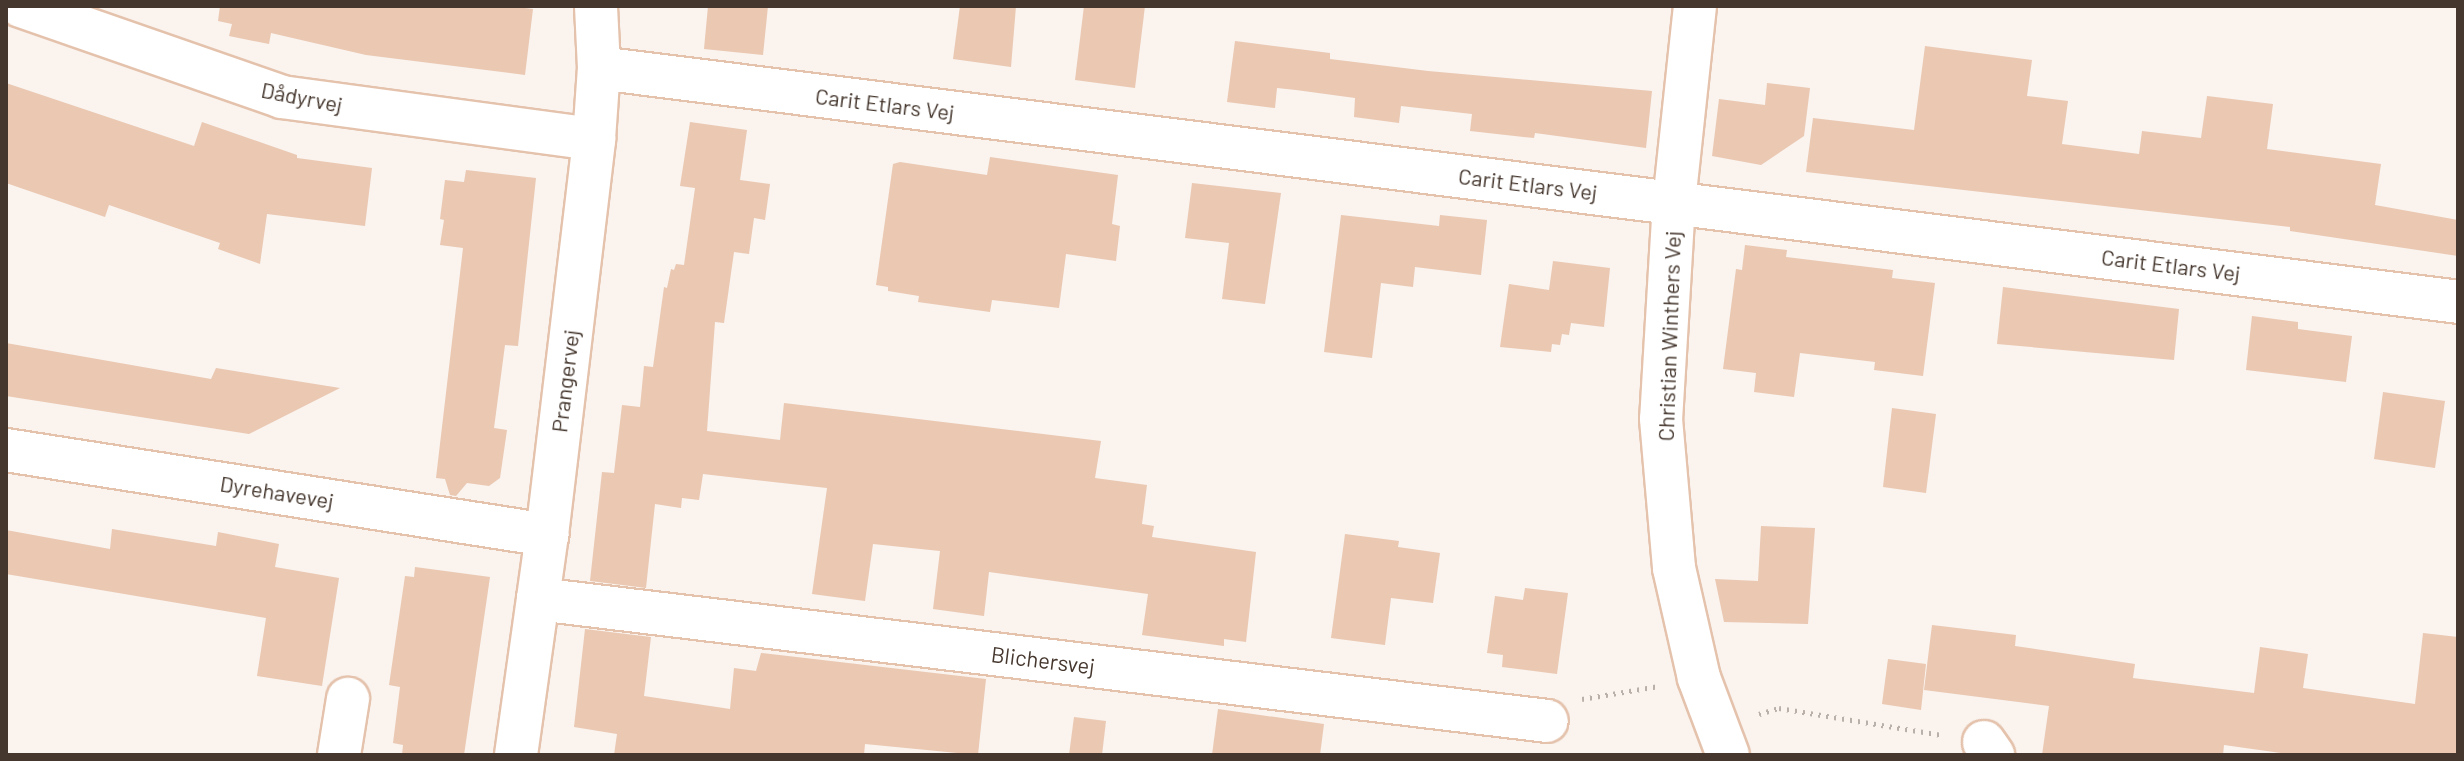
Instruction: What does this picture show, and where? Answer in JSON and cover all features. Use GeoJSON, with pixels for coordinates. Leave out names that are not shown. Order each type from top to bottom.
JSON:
{"type":"FeatureCollection","features":[{"type":"Feature","properties":{"kind":"street","name":"Dådyrvej"},"geometry":{"type":"LineString","coordinates":[[21,6],[282,97],[594,139]]}},
{"type":"Feature","properties":{"kind":"street","name":"Prangervej"},"geometry":{"type":"LineString","coordinates":[[516,755],[547,535],[594,139],[599,68],[596,6]]}},
{"type":"Feature","properties":{"kind":"street","name":"Christian Winthers Vej"},"geometry":{"type":"LineString","coordinates":[[1695,6],[1674,202],[1661,419],[1674,568],[1699,678],[1722,741]]}},
{"type":"Feature","properties":{"kind":"street","name":"Carit Etlars Vej"},"geometry":{"type":"LineString","coordinates":[[599,68],[2458,302]]}},
{"type":"Feature","properties":{"kind":"street","name":"Dyrehavevej"},"geometry":{"type":"LineString","coordinates":[[6,450],[547,535]]}},
{"type":"Feature","properties":{"kind":"street","name":"Blichersvej"},"geometry":{"type":"LineString","coordinates":[[538,599],[1547,721]]}},
{"type":"Feature","properties":{"kind":"street"},"geometry":{"type":"LineString","coordinates":[[339,755],[348,699]]}},
{"type":"Feature","properties":{"kind":"path"},"geometry":{"type":"LineString","coordinates":[[1547,721],[1578,700],[1699,678]]}},
{"type":"Feature","properties":{"kind":"path"},"geometry":{"type":"LineString","coordinates":[[1722,741],[1779,708],[1989,748]]}},
{"type":"Feature","properties":{"kind":"building"},"geometry":{"type":"Polygon","coordinates":[[[220,6],[509,6],[533,9],[525,75],[366,55],[271,33],[269,44],[229,36],[232,24],[218,21],[220,6]]]}},
{"type":"Feature","properties":{"kind":"building"},"geometry":{"type":"Polygon","coordinates":[[[708,6],[768,6],[763,55],[704,49],[708,6]]]}},
{"type":"Feature","properties":{"kind":"building"},"geometry":{"type":"Polygon","coordinates":[[[960,6],[1016,6],[1011,67],[953,59],[960,6]]]}},
{"type":"Feature","properties":{"kind":"building"},"geometry":{"type":"Polygon","coordinates":[[[1084,6],[1145,6],[1135,88],[1075,80],[1084,6]]]}},
{"type":"Feature","properties":{"kind":"building"},"geometry":{"type":"Polygon","coordinates":[[[1235,41],[1330,53],[1330,59],[1428,71],[1652,91],[1646,148],[1535,133],[1534,138],[1470,131],[1472,114],[1401,106],[1399,123],[1354,117],[1355,98],[1296,90],[1277,88],[1275,108],[1227,102],[1235,41]]]}},
{"type":"Feature","properties":{"kind":"building"},"geometry":{"type":"Polygon","coordinates":[[[1925,46],[2032,60],[2027,96],[2068,101],[2062,144],[2139,154],[2142,131],[2201,138],[2207,96],[2273,104],[2267,149],[2381,164],[2375,205],[2458,220],[2458,256],[2290,231],[2290,227],[1806,172],[1813,118],[1914,130],[1925,46]]]}},
{"type":"Feature","properties":{"kind":"building"},"geometry":{"type":"Polygon","coordinates":[[[6,83],[194,146],[202,122],[297,155],[297,158],[372,168],[365,226],[267,214],[260,264],[218,249],[220,243],[109,205],[105,217],[6,183],[6,83]]]}},
{"type":"Feature","properties":{"kind":"building"},"geometry":{"type":"Polygon","coordinates":[[[1767,83],[1810,88],[1804,136],[1761,165],[1712,156],[1719,99],[1765,105],[1767,83]]]}},
{"type":"Feature","properties":{"kind":"building"},"geometry":{"type":"Polygon","coordinates":[[[690,122],[747,130],[740,180],[770,184],[765,220],[754,218],[749,254],[734,252],[724,323],[715,322],[707,431],[780,440],[784,403],[1101,441],[1095,478],[1147,485],[1142,524],[1154,526],[1152,537],[1256,552],[1246,642],[1224,639],[1224,646],[1142,635],[1148,594],[989,572],[984,616],[933,609],[940,551],[873,544],[865,601],[812,594],[827,488],[703,474],[699,500],[682,498],[681,508],[655,504],[646,588],[590,581],[602,472],[614,473],[622,405],[640,407],[644,366],[653,367],[664,287],[667,288],[671,269],[674,270],[676,264],[684,265],[695,188],[680,186],[690,122]]]}},
{"type":"Feature","properties":{"kind":"building"},"geometry":{"type":"Polygon","coordinates":[[[990,157],[1118,175],[1112,224],[1120,226],[1116,261],[1066,254],[1059,308],[992,300],[990,312],[918,302],[919,296],[888,291],[888,287],[876,285],[893,164],[900,162],[987,175],[990,157]]]}},
{"type":"Feature","properties":{"kind":"building"},"geometry":{"type":"Polygon","coordinates":[[[466,170],[536,178],[518,346],[505,345],[494,428],[507,430],[500,478],[489,486],[467,483],[456,496],[450,495],[445,479],[436,478],[463,248],[440,245],[444,220],[440,219],[445,180],[464,182],[466,170]]]}},
{"type":"Feature","properties":{"kind":"building"},"geometry":{"type":"Polygon","coordinates":[[[1192,183],[1281,193],[1265,304],[1222,299],[1229,243],[1185,238],[1192,183]]]}},
{"type":"Feature","properties":{"kind":"building"},"geometry":{"type":"Polygon","coordinates":[[[1341,215],[1439,226],[1440,215],[1487,220],[1481,275],[1415,267],[1413,287],[1381,283],[1372,358],[1324,352],[1341,215]]]}},
{"type":"Feature","properties":{"kind":"building"},"geometry":{"type":"Polygon","coordinates":[[[1745,245],[1787,250],[1786,257],[1893,270],[1892,278],[1935,283],[1923,376],[1874,370],[1875,362],[1800,353],[1794,397],[1754,392],[1756,373],[1723,369],[1736,269],[1742,270],[1745,245]]]}},
{"type":"Feature","properties":{"kind":"building"},"geometry":{"type":"Polygon","coordinates":[[[1553,261],[1610,268],[1604,327],[1571,323],[1569,335],[1562,334],[1560,345],[1552,344],[1551,352],[1500,347],[1509,284],[1549,290],[1553,261]]]}},
{"type":"Feature","properties":{"kind":"building"},"geometry":{"type":"Polygon","coordinates":[[[2003,287],[2179,309],[2174,360],[1997,344],[2003,287]]]}},
{"type":"Feature","properties":{"kind":"building"},"geometry":{"type":"Polygon","coordinates":[[[2252,316],[2298,322],[2298,329],[2352,336],[2346,382],[2246,370],[2252,316]]]}},
{"type":"Feature","properties":{"kind":"building"},"geometry":{"type":"Polygon","coordinates":[[[6,343],[211,379],[216,368],[340,388],[249,434],[6,396],[6,343]]]}},
{"type":"Feature","properties":{"kind":"building"},"geometry":{"type":"Polygon","coordinates":[[[2383,392],[2445,401],[2435,468],[2374,459],[2383,392]]]}},
{"type":"Feature","properties":{"kind":"building"},"geometry":{"type":"Polygon","coordinates":[[[1892,408],[1936,414],[1926,493],[1883,487],[1892,408]]]}},
{"type":"Feature","properties":{"kind":"building"},"geometry":{"type":"Polygon","coordinates":[[[1761,526],[1815,528],[1808,624],[1724,622],[1715,579],[1758,581],[1761,526]]]}},
{"type":"Feature","properties":{"kind":"building"},"geometry":{"type":"Polygon","coordinates":[[[112,529],[216,546],[218,532],[279,544],[275,567],[339,578],[322,686],[257,676],[266,618],[6,574],[6,530],[110,549],[112,529]]]}},
{"type":"Feature","properties":{"kind":"building"},"geometry":{"type":"Polygon","coordinates":[[[1345,534],[1399,541],[1398,547],[1440,553],[1433,603],[1391,598],[1385,645],[1331,638],[1345,534]]]}},
{"type":"Feature","properties":{"kind":"building"},"geometry":{"type":"Polygon","coordinates":[[[415,567],[490,577],[464,755],[402,755],[403,745],[393,743],[400,687],[389,685],[405,576],[414,577],[415,567]]]}},
{"type":"Feature","properties":{"kind":"building"},"geometry":{"type":"Polygon","coordinates":[[[1525,588],[1568,593],[1557,674],[1502,667],[1503,655],[1487,653],[1495,596],[1523,600],[1525,588]]]}},
{"type":"Feature","properties":{"kind":"building"},"geometry":{"type":"Polygon","coordinates":[[[1932,625],[2016,635],[2015,646],[2135,664],[2133,678],[2254,693],[2260,647],[2308,654],[2303,688],[2415,704],[2423,633],[2458,637],[2458,755],[2295,755],[2224,745],[2223,755],[2042,755],[2049,706],[1924,690],[1932,625]]]}},
{"type":"Feature","properties":{"kind":"building"},"geometry":{"type":"Polygon","coordinates":[[[585,629],[651,637],[644,696],[730,709],[734,668],[756,671],[761,653],[986,679],[978,755],[865,744],[864,755],[614,755],[617,734],[574,727],[585,629]]]}},
{"type":"Feature","properties":{"kind":"building"},"geometry":{"type":"Polygon","coordinates":[[[1888,659],[1926,664],[1921,710],[1882,704],[1888,659]]]}},
{"type":"Feature","properties":{"kind":"building"},"geometry":{"type":"Polygon","coordinates":[[[1218,709],[1324,724],[1320,755],[1212,755],[1218,709]]]}},
{"type":"Feature","properties":{"kind":"building"},"geometry":{"type":"Polygon","coordinates":[[[1074,717],[1106,721],[1102,755],[1069,755],[1074,717]]]}}]}
